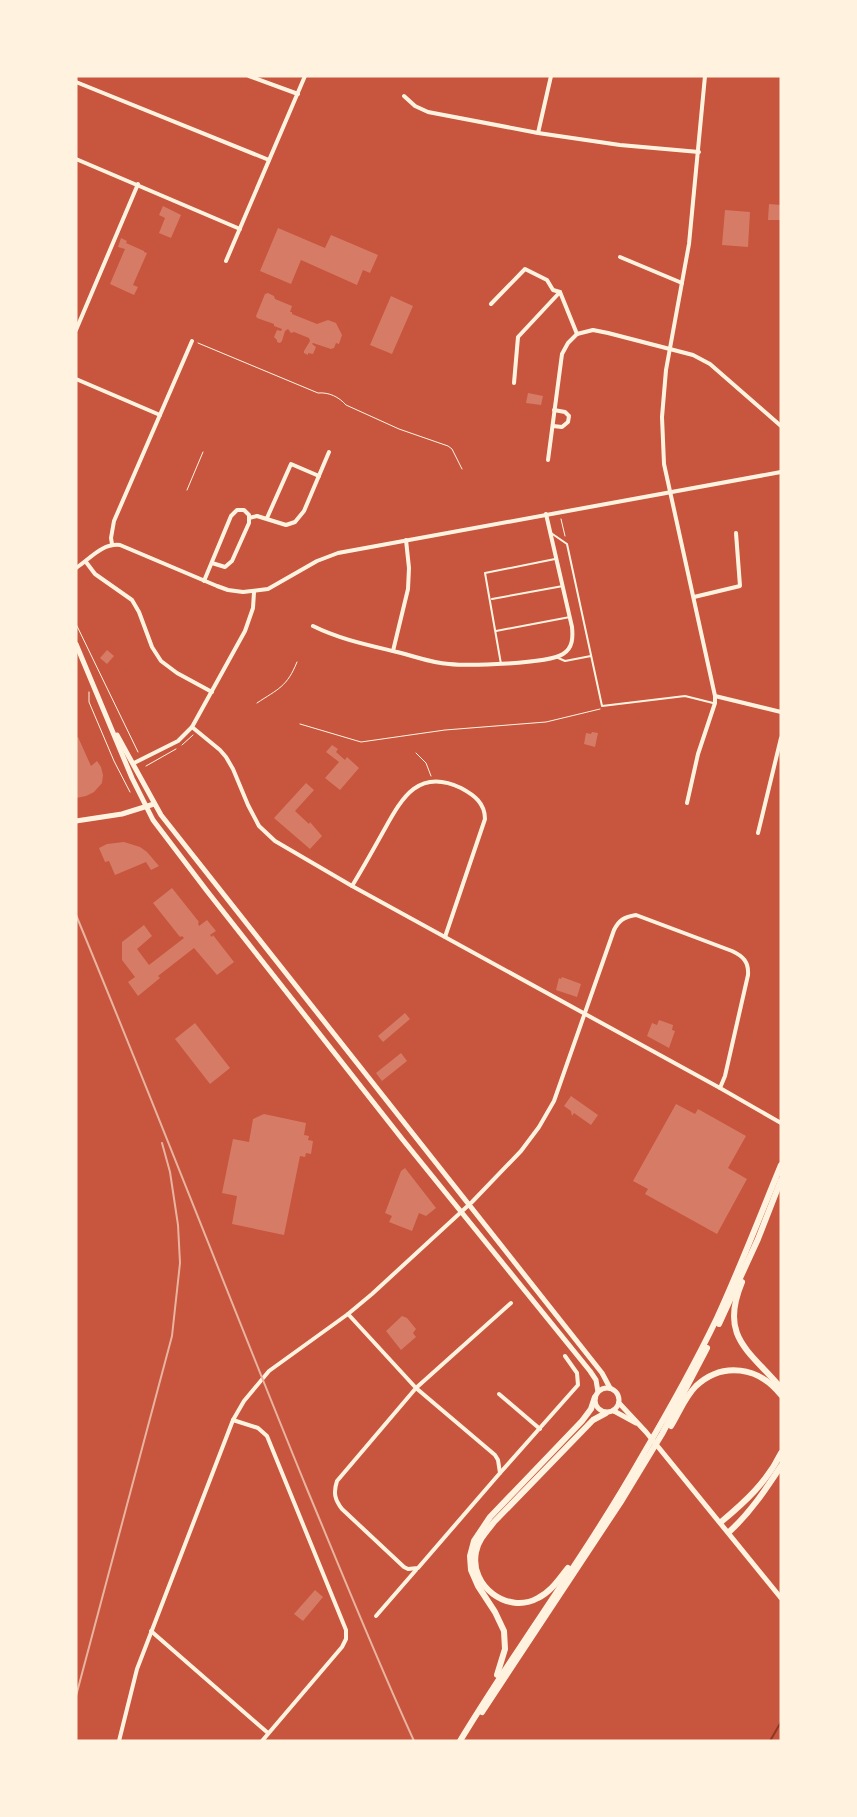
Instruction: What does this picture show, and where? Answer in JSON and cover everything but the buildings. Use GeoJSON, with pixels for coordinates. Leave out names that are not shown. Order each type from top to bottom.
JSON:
{"type":"FeatureCollection","features":[{"type":"Feature","properties":{"kind":"highway"},"geometry":{"type":"LineString","coordinates":[[668,1422],[745,1255],[781,1165]]}},
{"type":"Feature","properties":{"kind":"highway"},"geometry":{"type":"LineString","coordinates":[[461,1741],[597,1540],[643,1460],[662,1434],[721,1320],[758,1239],[781,1180]]}},
{"type":"Feature","properties":{"kind":"highway"},"geometry":{"type":"LineString","coordinates":[[758,1239],[755,1253],[736,1299],[734,1311],[735,1326],[742,1345],[749,1355],[781,1388]]}},
{"type":"Feature","properties":{"kind":"highway"},"geometry":{"type":"LineString","coordinates":[[461,1741],[494,1685],[668,1422],[696,1386],[720,1372],[748,1371],[768,1381],[781,1395]]}},
{"type":"Feature","properties":{"kind":"highway"},"geometry":{"type":"LineString","coordinates":[[494,1685],[503,1659],[505,1639],[501,1623],[478,1586],[472,1570],[470,1556],[474,1541],[490,1517],[582,1421],[591,1409],[596,1395]]}},
{"type":"Feature","properties":{"kind":"highway"},"geometry":{"type":"LineString","coordinates":[[586,1546],[551,1589],[537,1599],[526,1602],[515,1603],[497,1597],[484,1585],[476,1567],[476,1551],[494,1522],[593,1420],[606,1413]]}},
{"type":"Feature","properties":{"kind":"highway"},"geometry":{"type":"LineString","coordinates":[[721,1522],[755,1492],[781,1453]]}},
{"type":"Feature","properties":{"kind":"highway"},"geometry":{"type":"LineString","coordinates":[[729,1532],[739,1523],[768,1487],[781,1466]]}},
{"type":"Feature","properties":{"kind":"main road"},"geometry":{"type":"LineString","coordinates":[[76,644],[132,778],[154,820],[207,891],[372,1101],[590,1371],[596,1380],[596,1406],[606,1413],[614,1411],[620,1403]]}},
{"type":"Feature","properties":{"kind":"main road"},"geometry":{"type":"LineString","coordinates":[[111,726],[134,763],[161,815],[602,1373],[610,1388],[619,1395],[620,1403],[721,1522],[781,1598]]}},
{"type":"Feature","properties":{"kind":"main road"},"geometry":{"type":"LineString","coordinates":[[76,821],[122,814],[154,804]]}},
{"type":"Feature","properties":{"kind":"main road"},"geometry":{"type":"LineString","coordinates":[[372,1101],[378,1099],[383,1102],[406,1131],[417,1141]]}},
{"type":"Feature","properties":{"kind":"main road"},"geometry":{"type":"LineString","coordinates":[[596,1395],[606,1388],[610,1388]]}},
{"type":"Feature","properties":{"kind":"main road"},"geometry":{"type":"LineString","coordinates":[[614,1411],[640,1426]]}},
{"type":"Feature","properties":{"kind":"street"},"geometry":{"type":"LineString","coordinates":[[249,76],[298,94]]}},
{"type":"Feature","properties":{"kind":"street"},"geometry":{"type":"LineString","coordinates":[[226,261],[305,76]]}},
{"type":"Feature","properties":{"kind":"street"},"geometry":{"type":"LineString","coordinates":[[538,133],[551,76]]}},
{"type":"Feature","properties":{"kind":"street"},"geometry":{"type":"LineString","coordinates":[[687,803],[698,754],[715,696],[664,464],[662,417],[664,386],[689,244],[705,76]]}},
{"type":"Feature","properties":{"kind":"street"},"geometry":{"type":"LineString","coordinates":[[76,82],[269,160]]}},
{"type":"Feature","properties":{"kind":"street"},"geometry":{"type":"LineString","coordinates":[[404,96],[415,106],[428,112],[538,133],[620,145],[699,152]]}},
{"type":"Feature","properties":{"kind":"street"},"geometry":{"type":"LineString","coordinates":[[76,159],[240,229]]}},
{"type":"Feature","properties":{"kind":"street"},"geometry":{"type":"LineString","coordinates":[[76,330],[138,184]]}},
{"type":"Feature","properties":{"kind":"street"},"geometry":{"type":"LineString","coordinates":[[620,257],[682,283]]}},
{"type":"Feature","properties":{"kind":"street"},"geometry":{"type":"LineString","coordinates":[[491,304],[525,269],[547,280],[553,290],[560,292]]}},
{"type":"Feature","properties":{"kind":"street"},"geometry":{"type":"LineString","coordinates":[[560,292],[578,334]]}},
{"type":"Feature","properties":{"kind":"street"},"geometry":{"type":"LineString","coordinates":[[514,383],[518,337],[560,292]]}},
{"type":"Feature","properties":{"kind":"street"},"geometry":{"type":"LineString","coordinates":[[548,460],[562,354],[568,343],[578,334],[593,330],[694,355],[710,364],[781,426]]}},
{"type":"Feature","properties":{"kind":"street"},"geometry":{"type":"LineString","coordinates":[[112,544],[111,538],[114,521],[192,340]]}},
{"type":"Feature","properties":{"kind":"street"},"geometry":{"type":"LineString","coordinates":[[76,379],[160,415]]}},
{"type":"Feature","properties":{"kind":"street"},"geometry":{"type":"LineString","coordinates":[[552,426],[562,427],[568,422],[569,416],[565,412],[554,410]]}},
{"type":"Feature","properties":{"kind":"street"},"geometry":{"type":"LineString","coordinates":[[249,518],[257,516],[281,524],[295,522],[304,511],[330,452]]}},
{"type":"Feature","properties":{"kind":"street"},"geometry":{"type":"LineString","coordinates":[[267,518],[291,464],[319,476]]}},
{"type":"Feature","properties":{"kind":"street"},"geometry":{"type":"LineString","coordinates":[[76,568],[105,546],[112,544],[120,545],[204,581],[236,592],[254,592],[268,589],[317,561],[338,553],[781,472]]}},
{"type":"Feature","properties":{"kind":"street"},"geometry":{"type":"LineString","coordinates":[[204,581],[234,512],[244,510],[249,518],[232,562],[225,567],[212,563]]}},
{"type":"Feature","properties":{"kind":"street"},"geometry":{"type":"LineString","coordinates":[[313,626],[332,636],[449,664],[501,664],[556,657],[564,654],[571,645],[573,637],[546,514]]}},
{"type":"Feature","properties":{"kind":"street"},"geometry":{"type":"LineString","coordinates":[[694,597],[740,586],[736,532]]}},
{"type":"Feature","properties":{"kind":"street"},"geometry":{"type":"LineString","coordinates":[[393,651],[408,589],[409,568],[406,540]]}},
{"type":"Feature","properties":{"kind":"street"},"geometry":{"type":"LineString","coordinates":[[86,562],[95,574],[132,600],[160,661],[177,673],[212,692]]}},
{"type":"Feature","properties":{"kind":"street"},"geometry":{"type":"LineString","coordinates":[[134,763],[178,740],[192,727],[251,618],[254,592]]}},
{"type":"Feature","properties":{"kind":"street"},"geometry":{"type":"LineString","coordinates":[[715,696],[781,712]]}},
{"type":"Feature","properties":{"kind":"street"},"geometry":{"type":"LineString","coordinates":[[192,727],[226,757],[260,826],[283,847],[781,1123]]}},
{"type":"Feature","properties":{"kind":"street"},"geometry":{"type":"LineString","coordinates":[[758,833],[781,738]]}},
{"type":"Feature","properties":{"kind":"street"},"geometry":{"type":"LineString","coordinates":[[352,886],[403,798],[412,789],[432,781],[447,783],[467,791],[480,802],[485,813],[484,826],[445,937]]}},
{"type":"Feature","properties":{"kind":"street"},"geometry":{"type":"LineString","coordinates":[[119,1741],[137,1669],[233,1420],[244,1401],[269,1371],[348,1314],[469,1206],[521,1151],[539,1127],[554,1100],[614,930],[619,921],[636,915],[740,955],[746,960],[749,968],[748,975],[725,1076],[720,1088]]}},
{"type":"Feature","properties":{"kind":"street"},"geometry":{"type":"LineString","coordinates":[[418,1568],[408,1569],[404,1567],[342,1509],[336,1502],[334,1494],[337,1481],[416,1388],[511,1303]]}},
{"type":"Feature","properties":{"kind":"street"},"geometry":{"type":"LineString","coordinates":[[348,1314],[416,1388],[495,1455],[498,1460],[500,1473]]}},
{"type":"Feature","properties":{"kind":"street"},"geometry":{"type":"LineString","coordinates":[[376,1616],[578,1385],[577,1373],[565,1356]]}},
{"type":"Feature","properties":{"kind":"street"},"geometry":{"type":"LineString","coordinates":[[499,1394],[540,1429]]}},
{"type":"Feature","properties":{"kind":"street"},"geometry":{"type":"LineString","coordinates":[[233,1420],[258,1428],[267,1436],[346,1630],[346,1639],[342,1648],[262,1741]]}},
{"type":"Feature","properties":{"kind":"street"},"geometry":{"type":"LineString","coordinates":[[151,1631],[268,1733]]}},
{"type":"Feature","properties":{"kind":"lane"},"geometry":{"type":"LineString","coordinates":[[551,533],[567,544],[602,706],[684,696],[714,703]]}},
{"type":"Feature","properties":{"kind":"lane"},"geometry":{"type":"LineString","coordinates":[[501,664],[485,573],[557,558]]}},
{"type":"Feature","properties":{"kind":"lane"},"geometry":{"type":"LineString","coordinates":[[490,599],[563,586]]}},
{"type":"Feature","properties":{"kind":"lane"},"geometry":{"type":"LineString","coordinates":[[496,631],[570,617]]}},
{"type":"Feature","properties":{"kind":"lane"},"geometry":{"type":"LineString","coordinates":[[556,657],[565,661],[591,656]]}},
{"type":"Feature","properties":{"kind":"path"},"geometry":{"type":"LineString","coordinates":[[192,340],[318,393],[326,392],[341,399],[346,406],[399,429],[448,446],[462,469]]}},
{"type":"Feature","properties":{"kind":"path"},"geometry":{"type":"LineString","coordinates":[[187,490],[203,452]]}},
{"type":"Feature","properties":{"kind":"path"},"geometry":{"type":"LineString","coordinates":[[561,519],[567,544]]}},
{"type":"Feature","properties":{"kind":"path"},"geometry":{"type":"LineString","coordinates":[[76,624],[138,752]]}},
{"type":"Feature","properties":{"kind":"path"},"geometry":{"type":"LineString","coordinates":[[257,703],[284,685],[292,675],[296,662]]}},
{"type":"Feature","properties":{"kind":"path"},"geometry":{"type":"LineString","coordinates":[[88,690],[89,702],[114,761],[130,792]]}},
{"type":"Feature","properties":{"kind":"path"},"geometry":{"type":"LineString","coordinates":[[300,724],[361,742],[445,730],[546,722],[602,709],[602,706]]}},
{"type":"Feature","properties":{"kind":"path"},"geometry":{"type":"LineString","coordinates":[[416,753],[426,763],[432,781]]}},
{"type":"Feature","properties":{"kind":"waterway"},"geometry":{"type":"LineString","coordinates":[[770,1741],[781,1722]]}},
{"type":"Feature","properties":{"kind":"railway"},"geometry":{"type":"LineString","coordinates":[[76,915],[307,1489],[414,1741]]}},
{"type":"Feature","properties":{"kind":"railway"},"geometry":{"type":"LineString","coordinates":[[76,1696],[172,1336],[180,1263],[178,1225],[170,1172],[162,1143]]}}]}
